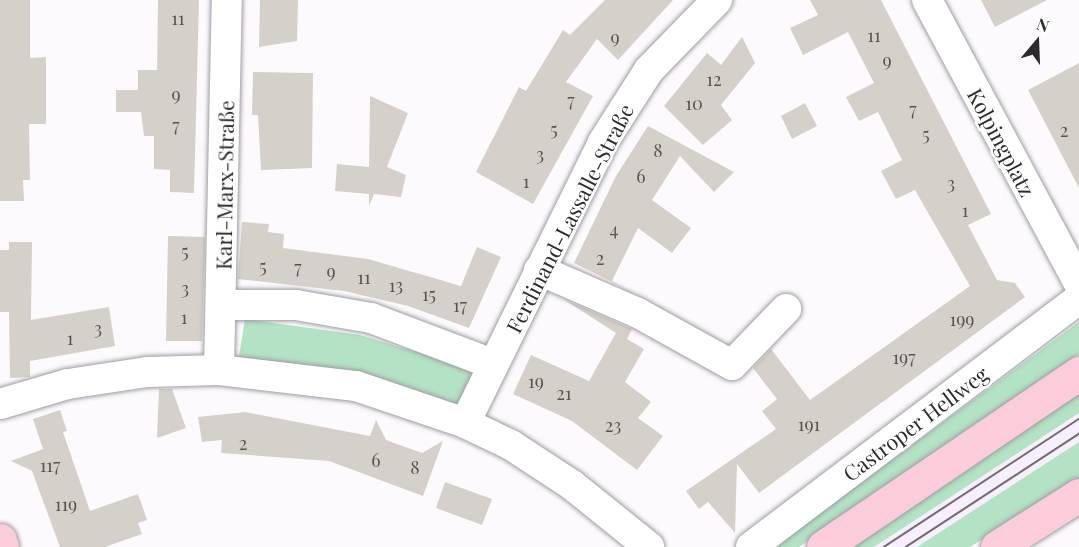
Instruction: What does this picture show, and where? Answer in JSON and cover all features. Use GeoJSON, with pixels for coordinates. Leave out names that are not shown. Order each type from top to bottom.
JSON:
{"type":"FeatureCollection","features":[{"type":"Feature","properties":{"kind":"main road"},"geometry":{"type":"LineString","coordinates":[[823,547],[1079,373]]}},
{"type":"Feature","properties":{"kind":"main road"},"geometry":{"type":"LineString","coordinates":[[997,547],[1079,495]]}},
{"type":"Feature","properties":{"kind":"main road"},"geometry":{"type":"LineString","coordinates":[[0,540],[3,547]]}},
{"type":"Feature","properties":{"kind":"street","name":"Karl-Marx-Straße"},"geometry":{"type":"LineString","coordinates":[[219,370],[227,0]]}},
{"type":"Feature","properties":{"kind":"street","name":"Ferdinand-Lassalle-Straße"},"geometry":{"type":"LineString","coordinates":[[465,423],[539,270],[626,104],[676,39],[717,0]]}},
{"type":"Feature","properties":{"kind":"street","name":"Kolpingplatz"},"geometry":{"type":"LineString","coordinates":[[927,0],[1079,284]]}},
{"type":"Feature","properties":{"kind":"street"},"geometry":{"type":"LineString","coordinates":[[539,270],[638,313],[732,365],[786,309]]}},
{"type":"Feature","properties":{"kind":"street","name":"Castroper Hellweg"},"geometry":{"type":"LineString","coordinates":[[751,547],[1079,298]]}},
{"type":"Feature","properties":{"kind":"street"},"geometry":{"type":"LineString","coordinates":[[222,305],[296,305],[371,318],[493,364]]}},
{"type":"Feature","properties":{"kind":"street"},"geometry":{"type":"LineString","coordinates":[[0,404],[68,384],[135,374],[219,370],[356,386],[465,423],[511,445],[572,485],[649,547]]}},
{"type":"Feature","properties":{"kind":"shaded area"},"geometry":{"type":"Polygon","coordinates":[[[1079,413],[1079,442],[917,547],[874,547],[1079,413]]]}},
{"type":"Feature","properties":{"kind":"green space"},"geometry":{"type":"Polygon","coordinates":[[[245,319],[360,335],[469,368],[471,378],[460,406],[242,360],[239,356],[245,319]]]}},
{"type":"Feature","properties":{"kind":"green space"},"geometry":{"type":"Polygon","coordinates":[[[1079,322],[1079,354],[799,547],[774,547],[1079,322]]]}},
{"type":"Feature","properties":{"kind":"green space"},"geometry":{"type":"Polygon","coordinates":[[[1079,392],[1079,413],[874,547],[851,547],[1079,392]]]}},
{"type":"Feature","properties":{"kind":"green space"},"geometry":{"type":"Polygon","coordinates":[[[1079,442],[1079,479],[970,547],[917,547],[1079,442]]]}},
{"type":"Feature","properties":{"kind":"building"},"geometry":{"type":"Polygon","coordinates":[[[0,0],[30,0],[30,58],[46,57],[46,124],[29,124],[30,180],[23,180],[24,201],[0,201],[0,0]]]}},
{"type":"Feature","properties":{"kind":"building"},"geometry":{"type":"Polygon","coordinates":[[[158,0],[199,0],[194,193],[170,192],[170,170],[154,169],[154,136],[144,136],[141,112],[116,112],[116,90],[138,90],[138,70],[157,70],[158,0]]]}},
{"type":"Feature","properties":{"kind":"building"},"geometry":{"type":"Polygon","coordinates":[[[260,0],[298,0],[297,41],[259,47],[260,0]]]}},
{"type":"Feature","properties":{"kind":"building"},"geometry":{"type":"Polygon","coordinates":[[[605,0],[673,0],[618,60],[597,39],[566,82],[593,96],[533,204],[476,172],[519,87],[526,91],[563,30],[570,35],[605,0]]]}},
{"type":"Feature","properties":{"kind":"building"},"geometry":{"type":"Polygon","coordinates":[[[810,0],[881,0],[991,214],[968,225],[997,280],[1015,283],[1025,297],[759,493],[737,464],[735,533],[708,502],[699,509],[686,491],[776,429],[762,411],[777,399],[753,368],[771,349],[810,400],[970,286],[915,190],[896,199],[881,171],[902,160],[878,112],[859,121],[846,97],[874,83],[848,32],[803,55],[790,28],[818,15],[810,0]]]}},
{"type":"Feature","properties":{"kind":"building"},"geometry":{"type":"Polygon","coordinates":[[[981,0],[1047,0],[995,27],[981,0]]]}},
{"type":"Feature","properties":{"kind":"building"},"geometry":{"type":"Polygon","coordinates":[[[742,37],[755,63],[721,105],[732,120],[703,145],[664,106],[707,53],[721,65],[742,37]]]}},
{"type":"Feature","properties":{"kind":"building"},"geometry":{"type":"Polygon","coordinates":[[[1079,63],[1079,188],[1028,90],[1079,63]]]}},
{"type":"Feature","properties":{"kind":"building"},"geometry":{"type":"Polygon","coordinates":[[[253,72],[313,73],[312,168],[261,170],[258,115],[252,115],[253,72]]]}},
{"type":"Feature","properties":{"kind":"building"},"geometry":{"type":"Polygon","coordinates":[[[370,96],[408,113],[387,167],[406,175],[401,197],[374,194],[369,206],[369,194],[335,191],[337,164],[369,167],[370,96]]]}},
{"type":"Feature","properties":{"kind":"building"},"geometry":{"type":"Polygon","coordinates":[[[805,103],[817,126],[792,139],[781,116],[805,103]]]}},
{"type":"Feature","properties":{"kind":"building"},"geometry":{"type":"Polygon","coordinates":[[[648,126],[734,172],[714,192],[680,156],[652,200],[691,228],[672,253],[638,228],[612,281],[637,294],[574,263],[616,176],[648,126]]]}},
{"type":"Feature","properties":{"kind":"building"},"geometry":{"type":"Polygon","coordinates":[[[242,222],[269,224],[268,232],[284,234],[283,248],[368,259],[461,286],[477,247],[501,257],[469,328],[408,306],[344,291],[238,279],[242,222]]]}},
{"type":"Feature","properties":{"kind":"building"},"geometry":{"type":"Polygon","coordinates":[[[168,236],[205,237],[202,341],[166,341],[168,236]]]}},
{"type":"Feature","properties":{"kind":"building"},"geometry":{"type":"Polygon","coordinates":[[[9,242],[32,242],[31,320],[109,307],[115,346],[30,361],[30,377],[10,378],[9,312],[0,312],[0,250],[9,250],[9,242]]]}},
{"type":"Feature","properties":{"kind":"building"},"geometry":{"type":"Polygon","coordinates":[[[563,299],[632,329],[627,339],[644,349],[625,382],[651,402],[638,418],[663,436],[637,470],[572,421],[513,394],[531,355],[589,381],[616,333],[563,299]]]}},
{"type":"Feature","properties":{"kind":"building"},"geometry":{"type":"Polygon","coordinates":[[[159,389],[172,389],[186,428],[157,438],[159,389]]]}},
{"type":"Feature","properties":{"kind":"building"},"geometry":{"type":"Polygon","coordinates":[[[60,410],[67,431],[63,432],[90,511],[138,494],[147,520],[138,523],[142,534],[105,547],[60,547],[32,471],[11,461],[43,449],[33,419],[60,410]]]}},
{"type":"Feature","properties":{"kind":"building"},"geometry":{"type":"Polygon","coordinates":[[[245,412],[370,436],[376,420],[386,440],[422,453],[443,441],[423,496],[329,461],[221,453],[222,440],[202,442],[198,417],[245,412]]]}},
{"type":"Feature","properties":{"kind":"building"},"geometry":{"type":"Polygon","coordinates":[[[445,482],[492,499],[482,525],[436,508],[445,482]]]}},
{"type":"Feature","properties":{"kind":"tram line"},"geometry":{"type":"LineString","coordinates":[[884,547],[1079,419]]}},
{"type":"Feature","properties":{"kind":"tram line"},"geometry":{"type":"LineString","coordinates":[[906,547],[1079,434]]}}]}
